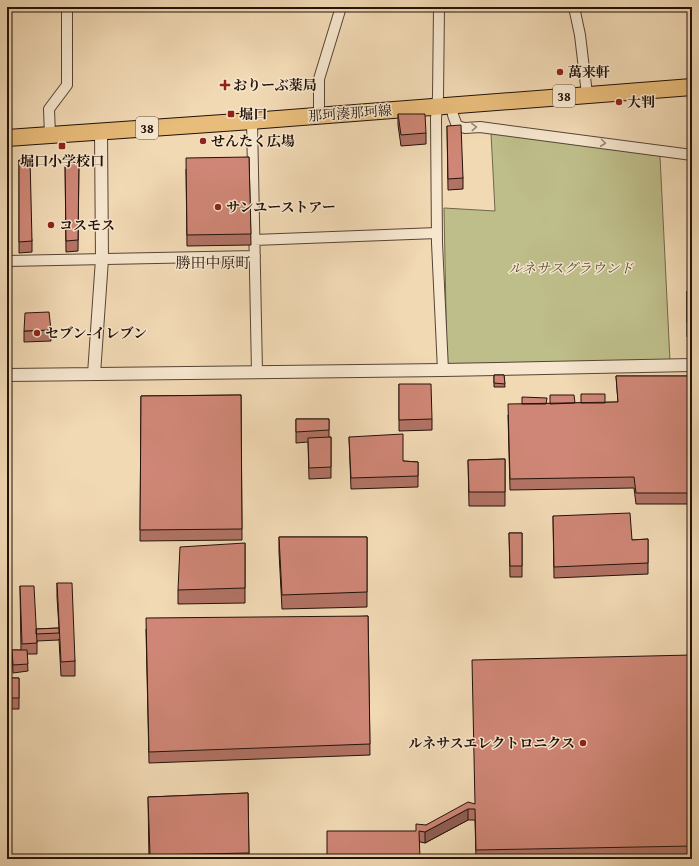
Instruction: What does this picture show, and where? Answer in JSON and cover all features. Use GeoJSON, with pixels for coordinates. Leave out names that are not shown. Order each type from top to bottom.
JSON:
{"type":"FeatureCollection","features":[{"type":"Feature","properties":{"kind":"main road","name":"那珂湊那珂線"},"geometry":{"type":"LineString","coordinates":[[7,138],[252,121],[692,87]]}},
{"type":"Feature","properties":{"kind":"street"},"geometry":{"type":"LineString","coordinates":[[50,135],[49,109],[67,85],[67,7]]}},
{"type":"Feature","properties":{"kind":"street"},"geometry":{"type":"LineString","coordinates":[[319,116],[319,79],[341,7]]}},
{"type":"Feature","properties":{"kind":"street"},"geometry":{"type":"LineString","coordinates":[[439,7],[444,106],[437,233],[443,370]]}},
{"type":"Feature","properties":{"kind":"street"},"geometry":{"type":"LineString","coordinates":[[574,7],[580,35],[587,94]]}},
{"type":"Feature","properties":{"kind":"street"},"geometry":{"type":"LineString","coordinates":[[444,106],[453,115],[457,126],[465,128],[480,127],[692,155]]}},
{"type":"Feature","properties":{"kind":"street"},"geometry":{"type":"LineString","coordinates":[[252,121],[257,372]]}},
{"type":"Feature","properties":{"kind":"street"},"geometry":{"type":"LineString","coordinates":[[94,374],[102,260],[101,131]]}},
{"type":"Feature","properties":{"kind":"street"},"geometry":{"type":"LineString","coordinates":[[254,240],[437,233]]}},
{"type":"Feature","properties":{"kind":"street"},"geometry":{"type":"LineString","coordinates":[[7,261],[255,256]]}},
{"type":"Feature","properties":{"kind":"street"},"geometry":{"type":"LineString","coordinates":[[7,375],[443,370],[692,365]]}},
{"type":"Feature","properties":{"kind":"green space","name":"ルネサスグラウンド"},"geometry":{"type":"Polygon","coordinates":[[[491,133],[660,156],[670,361],[447,365],[444,208],[495,211],[491,133]]]}},
{"type":"Feature","properties":{"kind":"building"},"geometry":{"type":"Polygon","coordinates":[[[398,114],[425,114],[426,133],[401,135],[398,114]]]}},
{"type":"Feature","properties":{"kind":"building"},"geometry":{"type":"Polygon","coordinates":[[[461,125],[463,178],[448,179],[447,126],[461,125]]]}},
{"type":"Feature","properties":{"kind":"building","name":"サンユーストアー"},"geometry":{"type":"Polygon","coordinates":[[[249,157],[251,234],[187,235],[186,158],[249,157]]]}},
{"type":"Feature","properties":{"kind":"building"},"geometry":{"type":"Polygon","coordinates":[[[30,158],[32,241],[19,242],[19,160],[30,158]]]}},
{"type":"Feature","properties":{"kind":"building"},"geometry":{"type":"Polygon","coordinates":[[[79,158],[78,240],[66,241],[65,159],[79,158]]]}},
{"type":"Feature","properties":{"kind":"building"},"geometry":{"type":"Polygon","coordinates":[[[687,291],[692,292],[692,322],[687,323],[687,291]]]}},
{"type":"Feature","properties":{"kind":"building"},"geometry":{"type":"Polygon","coordinates":[[[49,312],[51,330],[24,331],[25,313],[49,312]]]}},
{"type":"Feature","properties":{"kind":"building"},"geometry":{"type":"Polygon","coordinates":[[[494,375],[504,375],[505,384],[494,383],[494,375]]]}},
{"type":"Feature","properties":{"kind":"building"},"geometry":{"type":"Polygon","coordinates":[[[616,376],[692,376],[692,493],[636,493],[634,477],[510,479],[508,404],[618,402],[616,376]]]}},
{"type":"Feature","properties":{"kind":"building"},"geometry":{"type":"Polygon","coordinates":[[[399,384],[431,384],[432,419],[399,420],[399,384]]]}},
{"type":"Feature","properties":{"kind":"building"},"geometry":{"type":"Polygon","coordinates":[[[581,394],[605,394],[605,403],[581,403],[581,394]]]}},
{"type":"Feature","properties":{"kind":"building"},"geometry":{"type":"Polygon","coordinates":[[[241,395],[242,529],[140,530],[141,396],[241,395]]]}},
{"type":"Feature","properties":{"kind":"building"},"geometry":{"type":"Polygon","coordinates":[[[550,395],[574,395],[575,403],[550,404],[550,395]]]}},
{"type":"Feature","properties":{"kind":"building"},"geometry":{"type":"Polygon","coordinates":[[[522,397],[547,398],[546,404],[522,404],[522,397]]]}},
{"type":"Feature","properties":{"kind":"building"},"geometry":{"type":"Polygon","coordinates":[[[296,419],[329,419],[329,430],[296,432],[296,419]]]}},
{"type":"Feature","properties":{"kind":"building"},"geometry":{"type":"Polygon","coordinates":[[[403,434],[403,461],[418,462],[418,476],[351,478],[349,437],[403,434]]]}},
{"type":"Feature","properties":{"kind":"building"},"geometry":{"type":"Polygon","coordinates":[[[331,437],[331,467],[309,468],[308,438],[331,437]]]}},
{"type":"Feature","properties":{"kind":"building"},"geometry":{"type":"Polygon","coordinates":[[[505,459],[505,492],[469,492],[468,460],[505,459]]]}},
{"type":"Feature","properties":{"kind":"building"},"geometry":{"type":"Polygon","coordinates":[[[630,513],[632,540],[648,539],[648,563],[554,567],[553,516],[630,513]]]}},
{"type":"Feature","properties":{"kind":"building"},"geometry":{"type":"Polygon","coordinates":[[[509,533],[522,533],[522,566],[510,566],[509,533]]]}},
{"type":"Feature","properties":{"kind":"building"},"geometry":{"type":"Polygon","coordinates":[[[279,537],[367,537],[367,592],[282,595],[279,537]]]}},
{"type":"Feature","properties":{"kind":"building"},"geometry":{"type":"Polygon","coordinates":[[[245,543],[245,588],[178,590],[180,547],[245,543]]]}},
{"type":"Feature","properties":{"kind":"building"},"geometry":{"type":"Polygon","coordinates":[[[57,583],[72,583],[75,661],[61,662],[57,583]]]}},
{"type":"Feature","properties":{"kind":"building"},"geometry":{"type":"Polygon","coordinates":[[[20,586],[34,586],[37,643],[22,644],[20,586]]]}},
{"type":"Feature","properties":{"kind":"building"},"geometry":{"type":"Polygon","coordinates":[[[368,616],[370,744],[149,752],[146,618],[368,616]]]}},
{"type":"Feature","properties":{"kind":"building"},"geometry":{"type":"Polygon","coordinates":[[[59,628],[59,633],[36,634],[36,629],[59,628]]]}},
{"type":"Feature","properties":{"kind":"building"},"geometry":{"type":"Polygon","coordinates":[[[12,650],[27,650],[28,664],[13,665],[12,650]]]}},
{"type":"Feature","properties":{"kind":"building","name":"ルネサスエレクトロニクス"},"geometry":{"type":"Polygon","coordinates":[[[692,655],[692,846],[476,850],[475,809],[468,809],[425,832],[419,831],[420,859],[327,859],[327,831],[416,831],[416,824],[426,825],[468,802],[475,804],[472,660],[692,655]]]}},
{"type":"Feature","properties":{"kind":"building"},"geometry":{"type":"Polygon","coordinates":[[[7,678],[19,678],[19,698],[7,698],[7,678]]]}},
{"type":"Feature","properties":{"kind":"building"},"geometry":{"type":"Polygon","coordinates":[[[248,793],[249,853],[150,855],[148,797],[248,793]]]}},
{"type":"Feature","properties":{"kind":"place","name":"萬来軒"},"geometry":{"type":"Point","coordinates":[560,72]}},
{"type":"Feature","properties":{"kind":"place","name":"おりーぶ薬局"},"geometry":{"type":"Point","coordinates":[225,85]}},
{"type":"Feature","properties":{"kind":"place","name":"大判"},"geometry":{"type":"Point","coordinates":[619,102]}},
{"type":"Feature","properties":{"kind":"place","name":"堀口"},"geometry":{"type":"Point","coordinates":[231,114]}},
{"type":"Feature","properties":{"kind":"place","name":"せんたく広場"},"geometry":{"type":"Point","coordinates":[203,141]}},
{"type":"Feature","properties":{"kind":"place","name":"堀口小学校口"},"geometry":{"type":"Point","coordinates":[62,146]}},
{"type":"Feature","properties":{"kind":"place","name":"サンユーストアー"},"geometry":{"type":"Point","coordinates":[218,207]}},
{"type":"Feature","properties":{"kind":"place","name":"コスモス"},"geometry":{"type":"Point","coordinates":[51,225]}},
{"type":"Feature","properties":{"kind":"place","name":"セブン-イレブン"},"geometry":{"type":"Point","coordinates":[37,333]}},
{"type":"Feature","properties":{"kind":"place","name":"ルネサスエレクトロニクス"},"geometry":{"type":"Point","coordinates":[583,743]}},
{"type":"Feature","properties":{"kind":"district","name":"勝田中原町"},"geometry":{"type":"Point","coordinates":[213,263]}}]}
